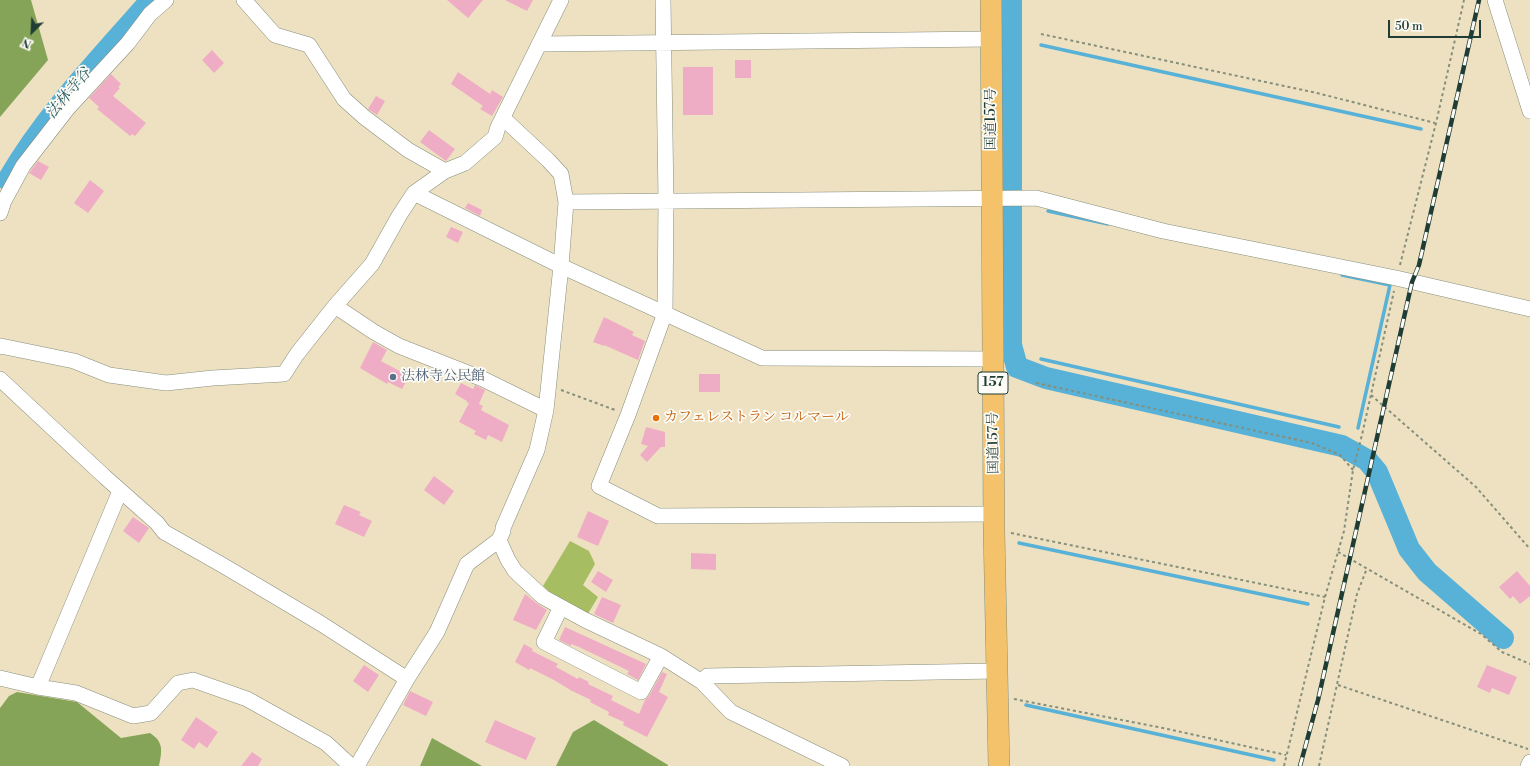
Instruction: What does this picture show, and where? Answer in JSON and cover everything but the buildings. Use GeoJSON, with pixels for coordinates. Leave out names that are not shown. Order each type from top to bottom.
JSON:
{"type":"FeatureCollection","features":[{"type":"Feature","properties":{"kind":"highway","name":"国道157号"},"geometry":{"type":"LineString","coordinates":[[991,0],[998,199],[993,359],[996,671],[999,766]]}},
{"type":"Feature","properties":{"kind":"street"},"geometry":{"type":"LineString","coordinates":[[0,213],[4,201],[23,166],[68,108],[128,44],[150,14],[166,0]]}},
{"type":"Feature","properties":{"kind":"street"},"geometry":{"type":"LineString","coordinates":[[244,0],[275,35],[309,45],[344,99],[364,117],[408,150],[446,171]]}},
{"type":"Feature","properties":{"kind":"street"},"geometry":{"type":"LineString","coordinates":[[0,347],[74,361],[109,376],[166,384],[213,378],[284,374],[297,354],[335,306],[372,264],[399,216],[414,193],[446,171],[465,163],[496,137],[498,127],[561,0]]}},
{"type":"Feature","properties":{"kind":"street"},"geometry":{"type":"LineString","coordinates":[[663,0],[666,202],[665,313],[628,415],[599,486],[658,516],[994,522]]}},
{"type":"Feature","properties":{"kind":"street"},"geometry":{"type":"LineString","coordinates":[[1495,0],[1530,111]]}},
{"type":"Feature","properties":{"kind":"street"},"geometry":{"type":"LineString","coordinates":[[539,44],[992,39]]}},
{"type":"Feature","properties":{"kind":"street"},"geometry":{"type":"LineString","coordinates":[[357,766],[407,679],[437,632],[467,564],[499,540],[537,450],[546,410],[566,202],[561,174],[503,118]]}},
{"type":"Feature","properties":{"kind":"street"},"geometry":{"type":"LineString","coordinates":[[414,193],[561,266],[762,358],[993,359]]}},
{"type":"Feature","properties":{"kind":"street"},"geometry":{"type":"LineString","coordinates":[[566,202],[1036,198],[1163,231],[1396,278],[1530,309]]}},
{"type":"Feature","properties":{"kind":"street"},"geometry":{"type":"LineString","coordinates":[[335,306],[374,332],[399,346],[483,379],[546,410]]}},
{"type":"Feature","properties":{"kind":"street"},"geometry":{"type":"LineString","coordinates":[[0,379],[120,491],[157,523],[164,532],[320,623],[407,679]]}},
{"type":"Feature","properties":{"kind":"street"},"geometry":{"type":"LineString","coordinates":[[38,687],[120,491]]}},
{"type":"Feature","properties":{"kind":"street"},"geometry":{"type":"LineString","coordinates":[[499,540],[508,560],[516,571],[543,597],[661,656],[702,682],[731,712],[836,765]]}},
{"type":"Feature","properties":{"kind":"street"},"geometry":{"type":"LineString","coordinates":[[561,607],[544,642],[641,692],[661,656]]}},
{"type":"Feature","properties":{"kind":"street"},"geometry":{"type":"LineString","coordinates":[[702,682],[707,676],[996,671]]}},
{"type":"Feature","properties":{"kind":"street"},"geometry":{"type":"LineString","coordinates":[[0,678],[38,687],[76,692],[133,716],[151,713],[178,683],[193,680],[247,699],[326,743],[351,766]]}},
{"type":"Feature","properties":{"kind":"street"},"geometry":{"type":"LineString","coordinates":[[1528,766],[1530,762]]}},
{"type":"Feature","properties":{"kind":"path"},"geometry":{"type":"LineString","coordinates":[[1284,766],[1325,597],[1344,531],[1353,470],[1361,440],[1396,278],[1436,123],[1464,0]]}},
{"type":"Feature","properties":{"kind":"path"},"geometry":{"type":"LineString","coordinates":[[1041,34],[1324,95],[1436,123]]}},
{"type":"Feature","properties":{"kind":"path"},"geometry":{"type":"LineString","coordinates":[[1036,383],[1312,443],[1340,454],[1353,470]]}},
{"type":"Feature","properties":{"kind":"path"},"geometry":{"type":"LineString","coordinates":[[548,386],[628,415]]}},
{"type":"Feature","properties":{"kind":"path"},"geometry":{"type":"LineString","coordinates":[[1371,395],[1476,487],[1530,549]]}},
{"type":"Feature","properties":{"kind":"path"},"geometry":{"type":"LineString","coordinates":[[994,522],[1325,597]]}},
{"type":"Feature","properties":{"kind":"path"},"geometry":{"type":"LineString","coordinates":[[1338,552],[1481,634],[1502,652],[1530,664]]}},
{"type":"Feature","properties":{"kind":"path"},"geometry":{"type":"LineString","coordinates":[[1319,766],[1357,594],[1367,568]]}},
{"type":"Feature","properties":{"kind":"path"},"geometry":{"type":"LineString","coordinates":[[1338,685],[1530,749]]}},
{"type":"Feature","properties":{"kind":"path"},"geometry":{"type":"LineString","coordinates":[[997,695],[1163,728],[1286,755]]}},
{"type":"Feature","properties":{"kind":"green space"},"geometry":{"type":"Polygon","coordinates":[[[0,0],[31,0],[48,60],[0,117],[0,0]]]}},
{"type":"Feature","properties":{"kind":"green space"},"geometry":{"type":"Polygon","coordinates":[[[570,541],[589,551],[595,564],[583,585],[598,597],[586,617],[565,605],[543,586],[570,541]]]}},
{"type":"Feature","properties":{"kind":"green space"},"geometry":{"type":"Polygon","coordinates":[[[17,692],[77,702],[121,738],[150,733],[155,736],[160,743],[161,756],[159,766],[0,766],[0,708],[9,696],[17,692]]]}},
{"type":"Feature","properties":{"kind":"green space"},"geometry":{"type":"Polygon","coordinates":[[[594,720],[668,766],[556,766],[573,732],[594,720]]]}},
{"type":"Feature","properties":{"kind":"green space"},"geometry":{"type":"Polygon","coordinates":[[[432,738],[482,766],[420,766],[432,738]]]}},
{"type":"Feature","properties":{"kind":"waterway","name":"法林寺谷"},"geometry":{"type":"LineString","coordinates":[[8,180],[38,134],[72,90],[146,6],[149,0]]}},
{"type":"Feature","properties":{"kind":"waterway"},"geometry":{"type":"LineString","coordinates":[[1011,0],[1011,345],[1017,367],[1046,378],[1342,446],[1367,460],[1377,472],[1409,549],[1427,572],[1503,638]]}},
{"type":"Feature","properties":{"kind":"waterway"},"geometry":{"type":"LineString","coordinates":[[1041,45],[1421,129]]}},
{"type":"Feature","properties":{"kind":"waterway"},"geometry":{"type":"LineString","coordinates":[[1048,211],[1108,224]]}},
{"type":"Feature","properties":{"kind":"waterway"},"geometry":{"type":"LineString","coordinates":[[1342,275],[1390,285],[1358,428]]}},
{"type":"Feature","properties":{"kind":"waterway"},"geometry":{"type":"LineString","coordinates":[[1041,359],[1339,427]]}},
{"type":"Feature","properties":{"kind":"waterway"},"geometry":{"type":"LineString","coordinates":[[1019,543],[1308,604]]}},
{"type":"Feature","properties":{"kind":"waterway"},"geometry":{"type":"LineString","coordinates":[[1026,705],[1274,760]]}},
{"type":"Feature","properties":{"kind":"railway"},"geometry":{"type":"LineString","coordinates":[[1300,766],[1318,700],[1412,282],[1419,265],[1479,0]]}},
{"type":"Feature","properties":{"kind":"place","name":"法林寺公民館"},"geometry":{"type":"Point","coordinates":[393,377]}},
{"type":"Feature","properties":{"kind":"place","name":"カフェレストラン コルマール"},"geometry":{"type":"Point","coordinates":[656,418]}}]}
